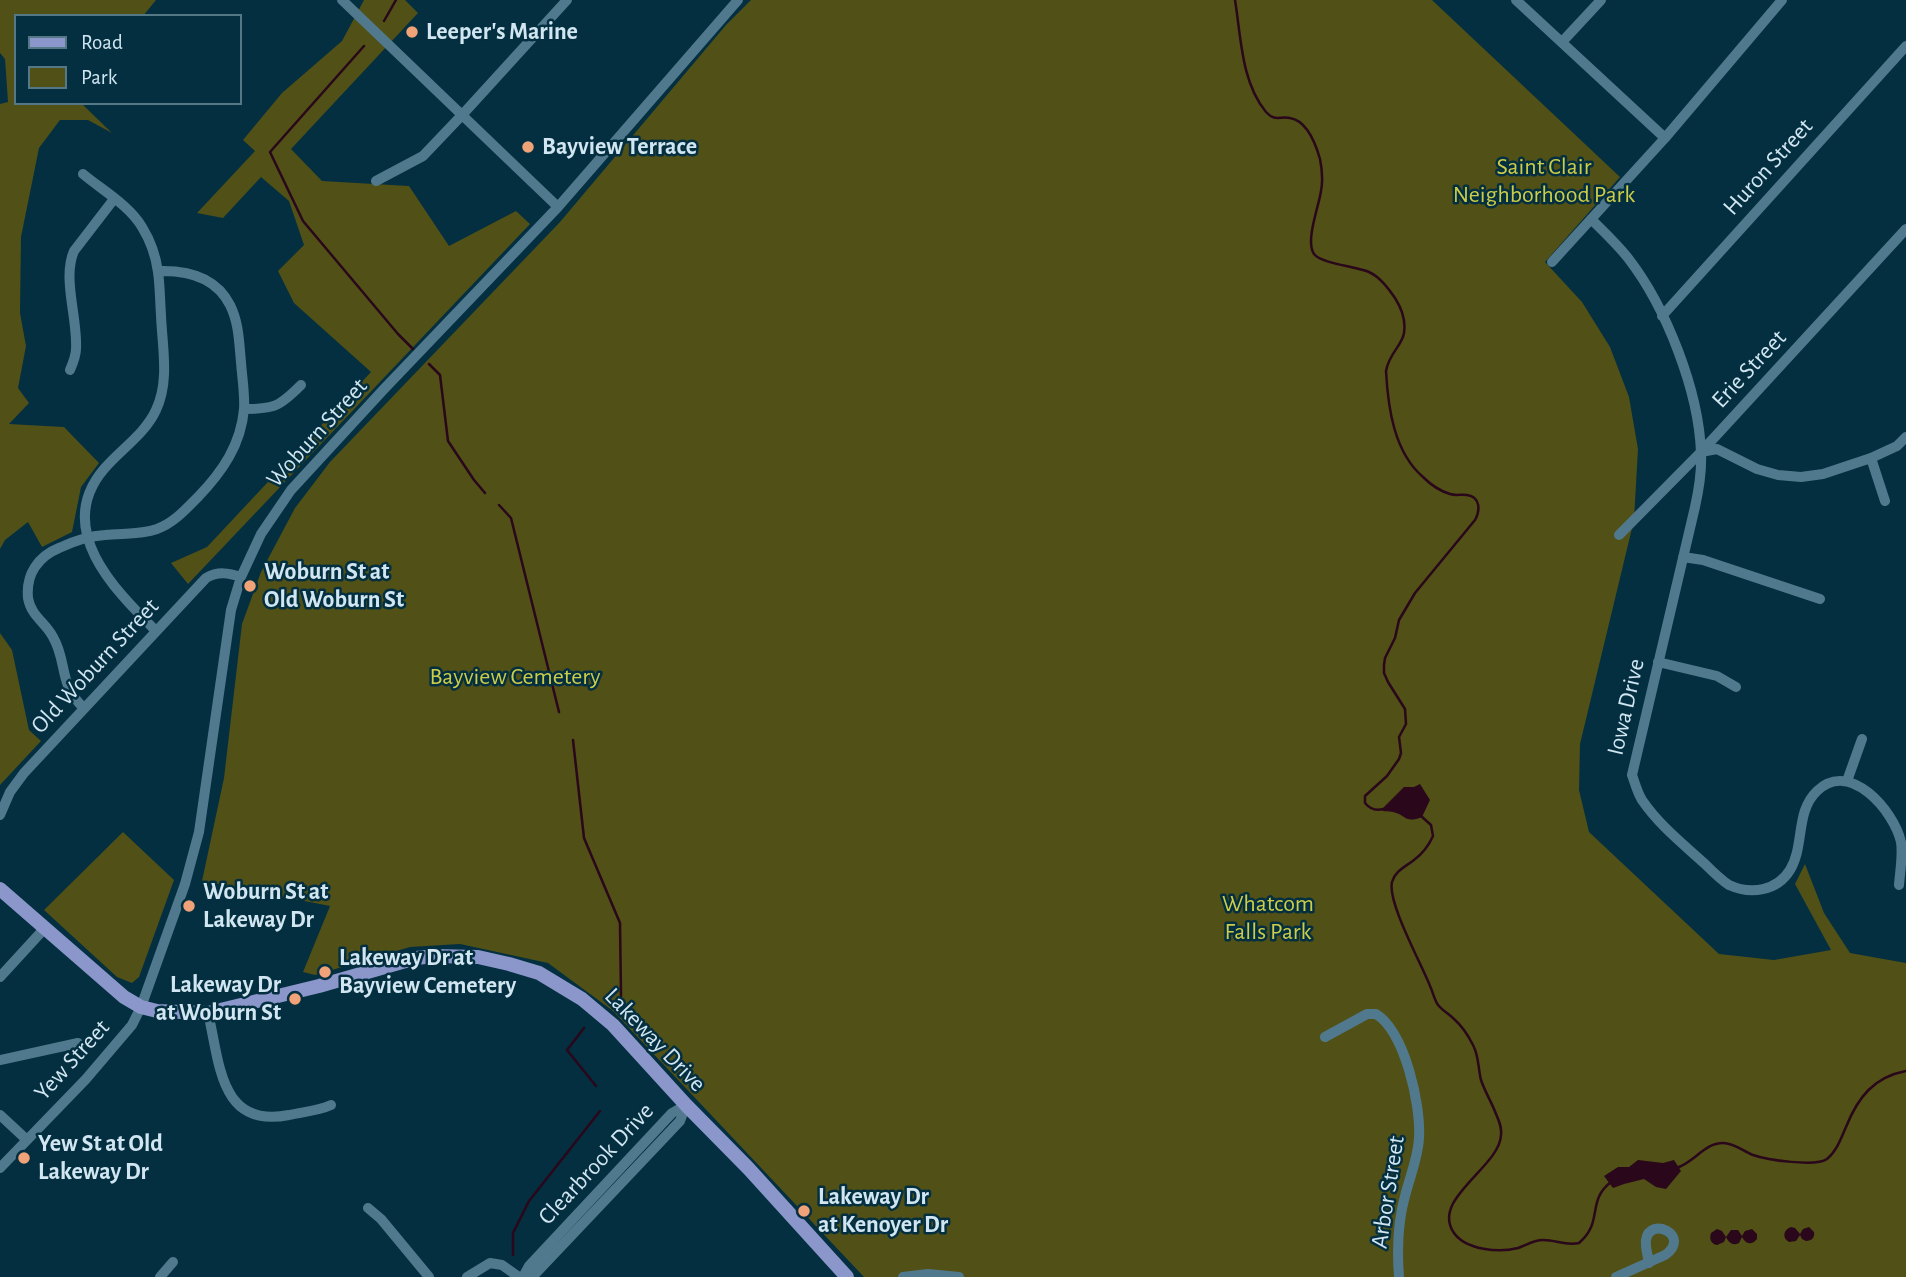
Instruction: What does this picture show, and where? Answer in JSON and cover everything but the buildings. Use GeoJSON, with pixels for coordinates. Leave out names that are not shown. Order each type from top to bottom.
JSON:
{"type":"FeatureCollection","features":[{"type":"Feature","properties":{"kind":"main road","name":"Lakeway Drive"},"geometry":{"type":"LineString","coordinates":[[0,889],[124,998],[141,1007],[161,1012],[208,1013],[319,986],[416,958],[435,956],[478,957],[539,973],[582,999],[613,1025],[847,1277]]}},
{"type":"Feature","properties":{"kind":"street"},"geometry":{"type":"LineString","coordinates":[[342,0],[558,207]]}},
{"type":"Feature","properties":{"kind":"street"},"geometry":{"type":"LineString","coordinates":[[376,181],[423,156],[567,0]]}},
{"type":"Feature","properties":{"kind":"street","name":"Woburn Street"},"geometry":{"type":"LineString","coordinates":[[141,1007],[185,884],[199,832],[230,617],[241,577],[261,534],[291,490],[558,207],[738,0]]}},
{"type":"Feature","properties":{"kind":"street"},"geometry":{"type":"LineString","coordinates":[[1516,0],[1665,138]]}},
{"type":"Feature","properties":{"kind":"street"},"geometry":{"type":"LineString","coordinates":[[1562,42],[1601,0]]}},
{"type":"Feature","properties":{"kind":"street"},"geometry":{"type":"LineString","coordinates":[[1552,262],[1665,138],[1782,0]]}},
{"type":"Feature","properties":{"kind":"street","name":"Huron Street"},"geometry":{"type":"LineString","coordinates":[[1662,316],[1906,46]]}},
{"type":"Feature","properties":{"kind":"street"},"geometry":{"type":"LineString","coordinates":[[83,174],[134,216],[142,226],[158,271],[164,375],[160,399],[146,426],[105,468],[89,492],[84,516],[87,538],[109,582],[156,631]]}},
{"type":"Feature","properties":{"kind":"street"},"geometry":{"type":"LineString","coordinates":[[70,370],[76,346],[70,271],[72,257],[114,200]]}},
{"type":"Feature","properties":{"kind":"street","name":"Iowa Drive"},"geometry":{"type":"LineString","coordinates":[[1591,219],[1628,258],[1662,316],[1693,399],[1701,452],[1701,481],[1632,775],[1640,797],[1656,817],[1728,884],[1751,892],[1769,888],[1790,869],[1800,841],[1803,815],[1809,800],[1820,788],[1838,781],[1847,781]]}},
{"type":"Feature","properties":{"kind":"street","name":"Erie Street"},"geometry":{"type":"LineString","coordinates":[[1619,535],[1701,452],[1906,229]]}},
{"type":"Feature","properties":{"kind":"street"},"geometry":{"type":"LineString","coordinates":[[84,708],[69,690],[53,635],[32,610],[28,599],[29,579],[35,566],[50,552],[75,541],[146,532],[174,520],[222,470],[237,442],[244,409],[239,330],[226,297],[204,278],[190,273],[158,271]]}},
{"type":"Feature","properties":{"kind":"street"},"geometry":{"type":"LineString","coordinates":[[244,409],[268,409],[279,405],[301,386]]}},
{"type":"Feature","properties":{"kind":"street"},"geometry":{"type":"LineString","coordinates":[[1701,452],[1717,449],[1757,469],[1778,475],[1801,477],[1823,474],[1871,458],[1897,446],[1906,437]]}},
{"type":"Feature","properties":{"kind":"street"},"geometry":{"type":"LineString","coordinates":[[1871,458],[1885,501]]}},
{"type":"Feature","properties":{"kind":"street"},"geometry":{"type":"LineString","coordinates":[[1683,557],[1703,560],[1820,599]]}},
{"type":"Feature","properties":{"kind":"street","name":"Old Woburn Street"},"geometry":{"type":"LineString","coordinates":[[0,815],[10,792],[24,773],[209,576],[226,573],[241,577]]}},
{"type":"Feature","properties":{"kind":"street"},"geometry":{"type":"LineString","coordinates":[[1658,662],[1717,676],[1736,687]]}},
{"type":"Feature","properties":{"kind":"street"},"geometry":{"type":"LineString","coordinates":[[1862,739],[1847,781],[1864,788],[1891,820],[1901,843],[1899,885]]}},
{"type":"Feature","properties":{"kind":"street"},"geometry":{"type":"LineString","coordinates":[[0,978],[44,929]]}},
{"type":"Feature","properties":{"kind":"street","name":"Yew Street"},"geometry":{"type":"LineString","coordinates":[[0,1168],[86,1079],[132,1025],[141,1007]]}},
{"type":"Feature","properties":{"kind":"street"},"geometry":{"type":"LineString","coordinates":[[208,1013],[226,1086],[234,1102],[245,1111],[271,1119],[331,1105]]}},
{"type":"Feature","properties":{"kind":"street","name":"Arbor Street"},"geometry":{"type":"LineString","coordinates":[[1325,1037],[1367,1014],[1376,1014],[1388,1025],[1408,1066],[1417,1111],[1419,1138],[1401,1215],[1399,1277]]}},
{"type":"Feature","properties":{"kind":"street"},"geometry":{"type":"LineString","coordinates":[[0,1060],[78,1044]]}},
{"type":"Feature","properties":{"kind":"street","name":"Clearbrook Drive"},"geometry":{"type":"LineString","coordinates":[[523,1277],[537,1257],[671,1113],[686,1105]]}},
{"type":"Feature","properties":{"kind":"street"},"geometry":{"type":"LineString","coordinates":[[0,1115],[27,1140]]}},
{"type":"Feature","properties":{"kind":"street"},"geometry":{"type":"LineString","coordinates":[[368,1208],[381,1219],[429,1277]]}},
{"type":"Feature","properties":{"kind":"street"},"geometry":{"type":"LineString","coordinates":[[160,1277],[173,1262]]}},
{"type":"Feature","properties":{"kind":"street"},"geometry":{"type":"LineString","coordinates":[[467,1277],[490,1263],[502,1265],[523,1277]]}},
{"type":"Feature","properties":{"kind":"street"},"geometry":{"type":"LineString","coordinates":[[1616,1277],[1650,1263]]}},
{"type":"Feature","properties":{"kind":"street"},"geometry":{"type":"LineString","coordinates":[[903,1277],[928,1274],[959,1277]]}},
{"type":"Feature","properties":{"kind":"green space"},"geometry":{"type":"Polygon","coordinates":[[[0,0],[156,0],[145,14],[14,14],[14,105],[83,105],[112,133],[88,120],[60,120],[39,148],[21,237],[20,313],[26,346],[18,388],[29,403],[9,424],[64,427],[99,463],[81,487],[72,532],[42,547],[28,522],[5,540],[0,549],[0,104],[8,102],[5,59],[0,53],[0,0]]]}},
{"type":"Feature","properties":{"kind":"green space"},"geometry":{"type":"Polygon","coordinates":[[[364,0],[405,0],[418,13],[291,149],[322,181],[409,186],[449,246],[516,211],[530,224],[188,584],[171,563],[207,547],[371,372],[294,303],[278,271],[304,245],[289,201],[261,177],[223,218],[197,213],[255,151],[243,140],[282,93],[342,41],[364,0]]]}},
{"type":"Feature","properties":{"kind":"green space","name":"Whatcom Falls Park"},"geometry":{"type":"Polygon","coordinates":[[[751,0],[1432,0],[1620,177],[1545,262],[1582,302],[1610,347],[1629,397],[1638,449],[1634,520],[1580,744],[1579,790],[1589,832],[1719,954],[1774,960],[1831,950],[1795,884],[1805,864],[1824,913],[1850,953],[1906,963],[1906,1277],[864,1277],[613,1011],[548,963],[460,944],[410,947],[315,975],[303,972],[330,906],[202,881],[224,778],[242,624],[261,572],[295,508],[330,462],[560,222],[726,25],[751,0]]]}},
{"type":"Feature","properties":{"kind":"green space"},"geometry":{"type":"Polygon","coordinates":[[[0,633],[12,650],[29,730],[41,741],[0,785],[0,633]]]}},
{"type":"Feature","properties":{"kind":"green space"},"geometry":{"type":"Polygon","coordinates":[[[123,832],[174,880],[139,977],[132,983],[117,977],[44,910],[123,832]]]}},
{"type":"Feature","properties":{"kind":"shaded area"},"geometry":{"type":"Polygon","coordinates":[[[1420,784],[1430,800],[1422,817],[1409,819],[1381,810],[1404,787],[1420,784]]]}},
{"type":"Feature","properties":{"kind":"shaded area"},"geometry":{"type":"Polygon","coordinates":[[[1638,1160],[1663,1163],[1674,1160],[1681,1171],[1666,1189],[1656,1187],[1644,1179],[1613,1188],[1604,1176],[1618,1167],[1629,1167],[1638,1160]]]}},
{"type":"Feature","properties":{"kind":"shaded area"},"geometry":{"type":"Polygon","coordinates":[[[1791,1227],[1800,1234],[1803,1229],[1809,1227],[1814,1232],[1813,1237],[1806,1241],[1800,1235],[1796,1241],[1789,1242],[1784,1234],[1791,1227]]]}},
{"type":"Feature","properties":{"kind":"shaded area"},"geometry":{"type":"Polygon","coordinates":[[[1717,1229],[1726,1237],[1724,1242],[1717,1245],[1710,1237],[1717,1229]]]}},
{"type":"Feature","properties":{"kind":"shaded area"},"geometry":{"type":"Polygon","coordinates":[[[1752,1229],[1757,1234],[1757,1239],[1750,1243],[1742,1237],[1739,1243],[1733,1244],[1726,1237],[1731,1230],[1738,1230],[1742,1236],[1745,1231],[1752,1229]]]}},
{"type":"Feature","properties":{"kind":"waterway"},"geometry":{"type":"LineString","coordinates":[[384,21],[396,0]]}},
{"type":"Feature","properties":{"kind":"waterway"},"geometry":{"type":"LineString","coordinates":[[1235,0],[1243,58],[1251,87],[1258,100],[1272,117],[1290,118],[1302,124],[1310,134],[1318,153],[1322,183],[1312,232],[1314,254],[1324,260],[1373,274],[1390,290],[1401,310],[1404,333],[1386,371],[1394,428],[1405,455],[1413,467],[1435,487],[1452,495],[1472,496],[1478,505],[1475,520],[1415,593],[1399,620],[1395,638],[1385,658],[1384,673],[1405,709],[1406,724],[1399,737],[1399,759],[1387,776],[1365,796],[1365,803],[1369,807],[1383,809]]}},
{"type":"Feature","properties":{"kind":"waterway"},"geometry":{"type":"LineString","coordinates":[[364,46],[270,152],[303,221],[413,349]]}},
{"type":"Feature","properties":{"kind":"waterway"},"geometry":{"type":"LineString","coordinates":[[429,364],[440,375],[448,441],[485,493]]}},
{"type":"Feature","properties":{"kind":"waterway"},"geometry":{"type":"LineString","coordinates":[[499,505],[511,518],[559,712]]}},
{"type":"Feature","properties":{"kind":"waterway"},"geometry":{"type":"LineString","coordinates":[[573,740],[584,838],[620,923],[621,996]]}},
{"type":"Feature","properties":{"kind":"waterway"},"geometry":{"type":"LineString","coordinates":[[1421,816],[1431,825],[1433,836],[1422,852],[1393,878],[1395,904],[1437,1003],[1460,1025],[1473,1045],[1481,1080],[1501,1129],[1498,1147],[1458,1195],[1451,1208],[1449,1220],[1454,1233],[1459,1239],[1475,1247],[1493,1250],[1518,1248],[1540,1240],[1579,1243],[1591,1227],[1596,1204],[1603,1189],[1611,1182]]}},
{"type":"Feature","properties":{"kind":"waterway"},"geometry":{"type":"LineString","coordinates":[[584,1028],[567,1050],[596,1086]]}},
{"type":"Feature","properties":{"kind":"waterway"},"geometry":{"type":"LineString","coordinates":[[1676,1168],[1710,1146],[1723,1143],[1753,1155],[1780,1161],[1802,1163],[1827,1159],[1838,1144],[1856,1106],[1868,1090],[1885,1078],[1906,1071]]}},
{"type":"Feature","properties":{"kind":"waterway"},"geometry":{"type":"LineString","coordinates":[[513,1255],[513,1233],[529,1201],[600,1111]]}},
{"type":"Feature","properties":{"kind":"place","name":"Leeper's Marine"},"geometry":{"type":"Point","coordinates":[412,32]}},
{"type":"Feature","properties":{"kind":"place","name":"Bayview Terrace"},"geometry":{"type":"Point","coordinates":[528,147]}},
{"type":"Feature","properties":{"kind":"place","name":"Woburn St at Old Woburn St"},"geometry":{"type":"Point","coordinates":[250,586]}},
{"type":"Feature","properties":{"kind":"place","name":"Woburn St at Lakeway Dr"},"geometry":{"type":"Point","coordinates":[189,906]}},
{"type":"Feature","properties":{"kind":"place","name":"Lakeway Dr at Bayview Cemetery"},"geometry":{"type":"Point","coordinates":[325,972]}},
{"type":"Feature","properties":{"kind":"place","name":"Lakeway Dr at Woburn St"},"geometry":{"type":"Point","coordinates":[295,999]}},
{"type":"Feature","properties":{"kind":"place","name":"Yew St at Old Lakeway Dr"},"geometry":{"type":"Point","coordinates":[24,1158]}},
{"type":"Feature","properties":{"kind":"place","name":"Lakeway Dr at Kenoyer Dr"},"geometry":{"type":"Point","coordinates":[804,1211]}},
{"type":"Feature","properties":{"kind":"park label","name":"Saint Clair Neighborhood Park"},"geometry":{"type":"Point","coordinates":[1544,181]}},
{"type":"Feature","properties":{"kind":"park label","name":"Bayview Cemetery"},"geometry":{"type":"Point","coordinates":[515,677]}}]}
